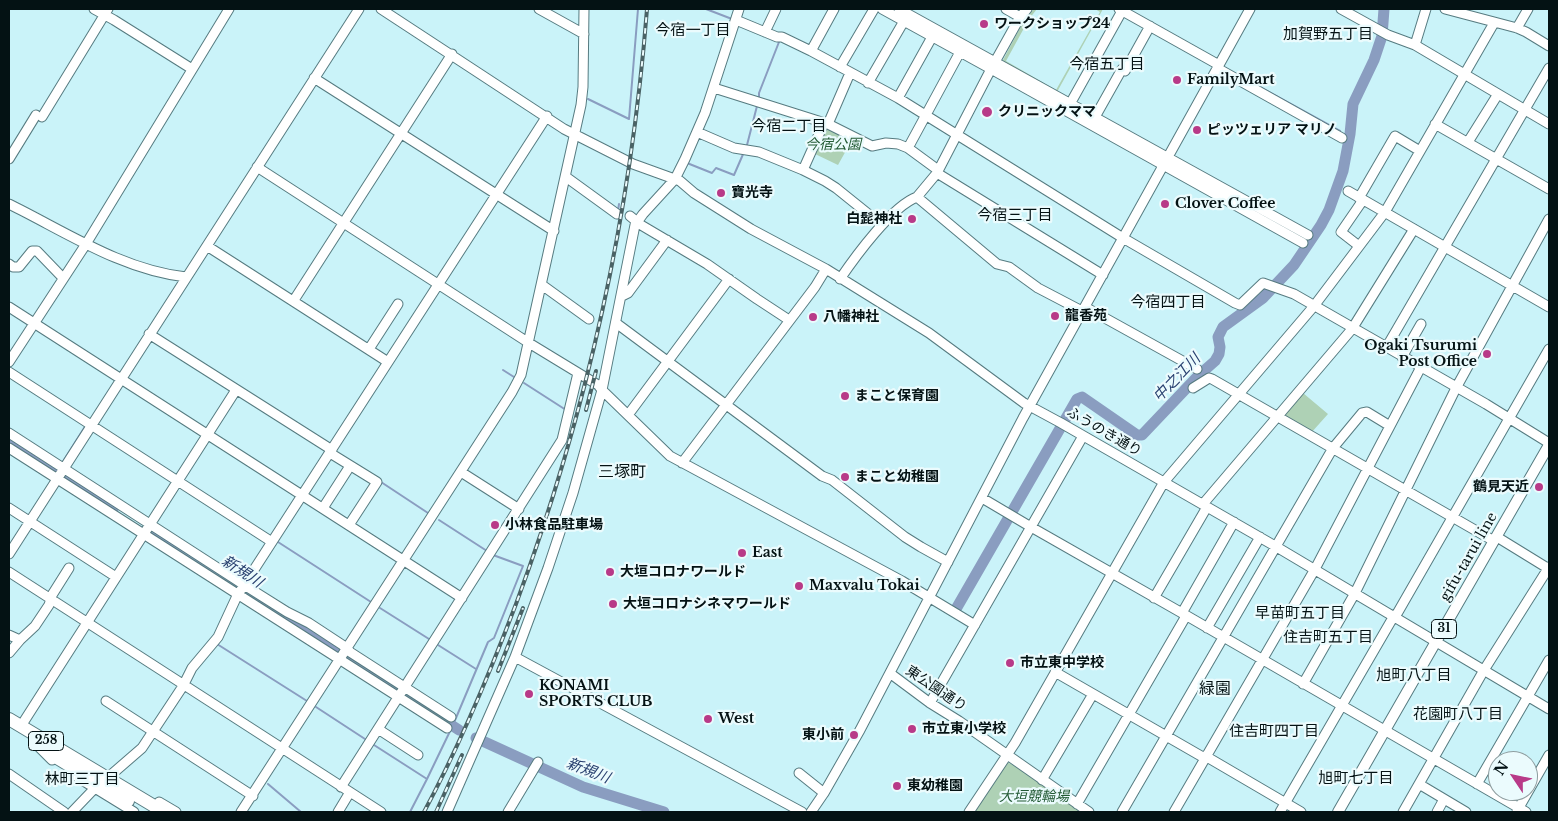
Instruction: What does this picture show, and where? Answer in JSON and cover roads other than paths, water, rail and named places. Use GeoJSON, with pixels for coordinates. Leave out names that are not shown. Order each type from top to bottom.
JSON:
{"type":"FeatureCollection","features":[{"type":"Feature","properties":{"kind":"highway","name":"258"},"geometry":{"type":"LineString","coordinates":[[9,719],[15,727],[80,766],[148,812]]}},
{"type":"Feature","properties":{"kind":"highway","name":"258"},"geometry":{"type":"LineString","coordinates":[[80,766],[171,811]]}},
{"type":"Feature","properties":{"kind":"main road","name":"gifu-tarui line"},"geometry":{"type":"LineString","coordinates":[[1338,812],[1549,444]]}},
{"type":"Feature","properties":{"kind":"street"},"geometry":{"type":"LineString","coordinates":[[94,9],[106,12],[114,20],[192,69]]}},
{"type":"Feature","properties":{"kind":"street"},"geometry":{"type":"LineString","coordinates":[[9,362],[86,244],[229,9]]}},
{"type":"Feature","properties":{"kind":"street"},"geometry":{"type":"LineString","coordinates":[[9,554],[60,471],[359,9]]}},
{"type":"Feature","properties":{"kind":"street","name":"ふうのき通り"},"geometry":{"type":"LineString","coordinates":[[381,9],[564,128],[633,164],[656,174],[675,179],[751,229],[826,270],[929,333],[1030,406],[1276,546],[1549,709]]}},
{"type":"Feature","properties":{"kind":"street"},"geometry":{"type":"LineString","coordinates":[[539,9],[584,34]]}},
{"type":"Feature","properties":{"kind":"street"},"geometry":{"type":"LineString","coordinates":[[242,812],[461,472],[521,375],[576,134],[583,87],[584,9]]}},
{"type":"Feature","properties":{"kind":"street"},"geometry":{"type":"LineString","coordinates":[[634,219],[642,214],[675,179],[697,132],[714,88],[739,9]]}},
{"type":"Feature","properties":{"kind":"street"},"geometry":{"type":"LineString","coordinates":[[765,32],[776,9]]}},
{"type":"Feature","properties":{"kind":"street"},"geometry":{"type":"LineString","coordinates":[[811,51],[834,9]]}},
{"type":"Feature","properties":{"kind":"street"},"geometry":{"type":"LineString","coordinates":[[840,67],[874,9]]}},
{"type":"Feature","properties":{"kind":"street"},"geometry":{"type":"LineString","coordinates":[[882,9],[960,52],[993,66],[1095,117],[1166,162]]}},
{"type":"Feature","properties":{"kind":"street"},"geometry":{"type":"LineString","coordinates":[[899,9],[993,66],[1306,239]]}},
{"type":"Feature","properties":{"kind":"street"},"geometry":{"type":"LineString","coordinates":[[1006,9],[1020,17]]}},
{"type":"Feature","properties":{"kind":"street"},"geometry":{"type":"LineString","coordinates":[[840,279],[853,259],[882,225],[910,199],[917,197],[937,171],[1020,17],[1027,9]]}},
{"type":"Feature","properties":{"kind":"street"},"geometry":{"type":"LineString","coordinates":[[811,812],[824,793],[891,674],[1030,406],[1250,9]]}},
{"type":"Feature","properties":{"kind":"street"},"geometry":{"type":"LineString","coordinates":[[1340,9],[1388,35],[1415,45],[1549,124]]}},
{"type":"Feature","properties":{"kind":"street"},"geometry":{"type":"LineString","coordinates":[[1415,45],[1426,9]]}},
{"type":"Feature","properties":{"kind":"street"},"geometry":{"type":"LineString","coordinates":[[1445,9],[1517,28],[1549,46]]}},
{"type":"Feature","properties":{"kind":"street"},"geometry":{"type":"LineString","coordinates":[[1517,28],[1528,9]]}},
{"type":"Feature","properties":{"kind":"street"},"geometry":{"type":"LineString","coordinates":[[1070,104],[1121,10],[1342,138]]}},
{"type":"Feature","properties":{"kind":"street"},"geometry":{"type":"LineString","coordinates":[[9,158],[39,116],[106,12]]}},
{"type":"Feature","properties":{"kind":"street"},"geometry":{"type":"LineString","coordinates":[[736,20],[782,37],[898,98],[1123,238],[1240,305],[1263,283],[1298,297],[1421,367],[1549,444]]}},
{"type":"Feature","properties":{"kind":"street"},"geometry":{"type":"LineString","coordinates":[[868,83],[904,21]]}},
{"type":"Feature","properties":{"kind":"street"},"geometry":{"type":"LineString","coordinates":[[970,812],[1007,755],[1164,482],[1314,306],[1384,212],[1494,23]]}},
{"type":"Feature","properties":{"kind":"street"},"geometry":{"type":"LineString","coordinates":[[1095,117],[1122,69],[1126,70],[1150,26]]}},
{"type":"Feature","properties":{"kind":"street"},"geometry":{"type":"LineString","coordinates":[[898,98],[932,37]]}},
{"type":"Feature","properties":{"kind":"street"},"geometry":{"type":"LineString","coordinates":[[908,148],[960,52]]}},
{"type":"Feature","properties":{"kind":"street"},"geometry":{"type":"LineString","coordinates":[[294,300],[452,54]]}},
{"type":"Feature","properties":{"kind":"street"},"geometry":{"type":"LineString","coordinates":[[1386,348],[1549,68]]}},
{"type":"Feature","properties":{"kind":"street"},"geometry":{"type":"LineString","coordinates":[[803,170],[850,73]]}},
{"type":"Feature","properties":{"kind":"street"},"geometry":{"type":"LineString","coordinates":[[314,78],[554,231]]}},
{"type":"Feature","properties":{"kind":"street"},"geometry":{"type":"LineString","coordinates":[[714,88],[826,124],[872,146],[886,143],[898,144],[908,148],[937,171],[1103,275]]}},
{"type":"Feature","properties":{"kind":"street"},"geometry":{"type":"LineString","coordinates":[[1468,142],[1498,94]]}},
{"type":"Feature","properties":{"kind":"street"},"geometry":{"type":"LineString","coordinates":[[112,774],[142,748],[183,686],[192,668],[218,637],[242,590],[272,542],[547,116]]}},
{"type":"Feature","properties":{"kind":"street"},"geometry":{"type":"LineString","coordinates":[[1436,124],[1549,189]]}},
{"type":"Feature","properties":{"kind":"street"},"geometry":{"type":"LineString","coordinates":[[697,132],[734,148],[759,152],[825,180],[882,225]]}},
{"type":"Feature","properties":{"kind":"street"},"geometry":{"type":"LineString","coordinates":[[1359,246],[1341,232],[1361,199],[1394,136],[1420,151]]}},
{"type":"Feature","properties":{"kind":"street"},"geometry":{"type":"LineString","coordinates":[[257,168],[529,343],[598,385],[670,456],[893,576],[975,625]]}},
{"type":"Feature","properties":{"kind":"street"},"geometry":{"type":"LineString","coordinates":[[566,176],[617,214]]}},
{"type":"Feature","properties":{"kind":"street"},"geometry":{"type":"LineString","coordinates":[[1348,191],[1549,307]]}},
{"type":"Feature","properties":{"kind":"street"},"geometry":{"type":"LineString","coordinates":[[917,197],[997,264],[1009,267],[1038,288],[1083,309],[1197,369]]}},
{"type":"Feature","properties":{"kind":"street"},"geometry":{"type":"LineString","coordinates":[[9,204],[111,256],[165,274],[186,277]]}},
{"type":"Feature","properties":{"kind":"street"},"geometry":{"type":"LineString","coordinates":[[634,219],[708,264],[757,300],[789,320]]}},
{"type":"Feature","properties":{"kind":"street"},"geometry":{"type":"LineString","coordinates":[[447,812],[515,657],[573,493],[602,390],[622,296],[634,219]]}},
{"type":"Feature","properties":{"kind":"street"},"geometry":{"type":"LineString","coordinates":[[1303,684],[1355,593],[1456,388],[1549,219]]}},
{"type":"Feature","properties":{"kind":"street"},"geometry":{"type":"LineString","coordinates":[[1154,598],[1205,506],[1352,329],[1414,229]]}},
{"type":"Feature","properties":{"kind":"street"},"geometry":{"type":"LineString","coordinates":[[622,296],[628,293],[666,240]]}},
{"type":"Feature","properties":{"kind":"street"},"geometry":{"type":"LineString","coordinates":[[207,246],[388,362]]}},
{"type":"Feature","properties":{"kind":"street"},"geometry":{"type":"LineString","coordinates":[[9,264],[19,267],[32,251],[37,250],[63,278]]}},
{"type":"Feature","properties":{"kind":"street"},"geometry":{"type":"LineString","coordinates":[[682,463],[826,270]]}},
{"type":"Feature","properties":{"kind":"street"},"geometry":{"type":"LineString","coordinates":[[628,415],[729,279]]}},
{"type":"Feature","properties":{"kind":"street"},"geometry":{"type":"LineString","coordinates":[[542,285],[589,319]]}},
{"type":"Feature","properties":{"kind":"street"},"geometry":{"type":"LineString","coordinates":[[369,349],[398,304]]}},
{"type":"Feature","properties":{"kind":"street"},"geometry":{"type":"LineString","coordinates":[[9,307],[462,598]]}},
{"type":"Feature","properties":{"kind":"street"},"geometry":{"type":"LineString","coordinates":[[616,323],[822,476],[832,480],[905,537],[948,562]]}},
{"type":"Feature","properties":{"kind":"street"},"geometry":{"type":"LineString","coordinates":[[1402,357],[1421,324]]}},
{"type":"Feature","properties":{"kind":"street"},"geometry":{"type":"LineString","coordinates":[[149,334],[377,482],[349,525]]}},
{"type":"Feature","properties":{"kind":"street"},"geometry":{"type":"LineString","coordinates":[[1280,812],[1549,349]]}},
{"type":"Feature","properties":{"kind":"street"},"geometry":{"type":"LineString","coordinates":[[1174,812],[1314,569],[1421,367]]}},
{"type":"Feature","properties":{"kind":"street"},"geometry":{"type":"LineString","coordinates":[[9,372],[272,542]]}},
{"type":"Feature","properties":{"kind":"street"},"geometry":{"type":"LineString","coordinates":[[342,786],[562,440],[578,373]]}},
{"type":"Feature","properties":{"kind":"street"},"geometry":{"type":"LineString","coordinates":[[1193,388],[1209,378],[1240,394],[1452,518],[1549,568],[1484,670],[1403,812]]}},
{"type":"Feature","properties":{"kind":"street"},"geometry":{"type":"LineString","coordinates":[[15,727],[87,623],[236,390]]}},
{"type":"Feature","properties":{"kind":"street"},"geometry":{"type":"LineString","coordinates":[[1122,812],[1333,448],[1362,413],[1367,412],[1390,426]]}},
{"type":"Feature","properties":{"kind":"street"},"geometry":{"type":"LineString","coordinates":[[9,433],[60,471],[147,530],[401,692],[451,717]]}},
{"type":"Feature","properties":{"kind":"street"},"geometry":{"type":"LineString","coordinates":[[930,703],[1083,436]]}},
{"type":"Feature","properties":{"kind":"street"},"geometry":{"type":"LineString","coordinates":[[9,448],[60,471]]}},
{"type":"Feature","properties":{"kind":"street"},"geometry":{"type":"LineString","coordinates":[[323,508],[350,466]]}},
{"type":"Feature","properties":{"kind":"street"},"geometry":{"type":"LineString","coordinates":[[461,472],[519,509]]}},
{"type":"Feature","properties":{"kind":"street"},"geometry":{"type":"LineString","coordinates":[[982,498],[1434,759],[1520,811],[1549,755]]}},
{"type":"Feature","properties":{"kind":"street"},"geometry":{"type":"LineString","coordinates":[[9,508],[116,577]]}},
{"type":"Feature","properties":{"kind":"street"},"geometry":{"type":"LineString","coordinates":[[1077,804],[1129,715],[1234,522]]}},
{"type":"Feature","properties":{"kind":"street"},"geometry":{"type":"LineString","coordinates":[[1208,628],[1260,537]]}},
{"type":"Feature","properties":{"kind":"street"},"geometry":{"type":"LineString","coordinates":[[9,653],[35,626],[69,568]]}},
{"type":"Feature","properties":{"kind":"street"},"geometry":{"type":"LineString","coordinates":[[9,572],[381,812]]}},
{"type":"Feature","properties":{"kind":"street"},"geometry":{"type":"LineString","coordinates":[[242,590],[309,623],[343,654]]}},
{"type":"Feature","properties":{"kind":"street"},"geometry":{"type":"LineString","coordinates":[[9,635],[20,640]]}},
{"type":"Feature","properties":{"kind":"street"},"geometry":{"type":"LineString","coordinates":[[343,654],[350,652],[447,728]]}},
{"type":"Feature","properties":{"kind":"street"},"geometry":{"type":"LineString","coordinates":[[515,657],[802,812]]}},
{"type":"Feature","properties":{"kind":"street"},"geometry":{"type":"LineString","coordinates":[[1476,784],[1549,660]]}},
{"type":"Feature","properties":{"kind":"street"},"geometry":{"type":"LineString","coordinates":[[1055,672],[1301,812]]}},
{"type":"Feature","properties":{"kind":"street","name":"東公園通り"},"geometry":{"type":"LineString","coordinates":[[891,674],[1089,812]]}},
{"type":"Feature","properties":{"kind":"street"},"geometry":{"type":"LineString","coordinates":[[1042,780],[1093,694]]}},
{"type":"Feature","properties":{"kind":"street"},"geometry":{"type":"LineString","coordinates":[[106,701],[253,796]]}},
{"type":"Feature","properties":{"kind":"street"},"geometry":{"type":"LineString","coordinates":[[378,728],[418,755]]}},
{"type":"Feature","properties":{"kind":"street"},"geometry":{"type":"LineString","coordinates":[[134,812],[50,759],[43,744],[56,743],[112,774],[171,811]]}},
{"type":"Feature","properties":{"kind":"street"},"geometry":{"type":"LineString","coordinates":[[508,812],[538,762]]}},
{"type":"Feature","properties":{"kind":"street"},"geometry":{"type":"LineString","coordinates":[[799,773],[824,793]]}},
{"type":"Feature","properties":{"kind":"street"},"geometry":{"type":"LineString","coordinates":[[9,774],[64,812]]}},
{"type":"Feature","properties":{"kind":"street"},"geometry":{"type":"LineString","coordinates":[[1419,784],[1466,812]]}},
{"type":"Feature","properties":{"kind":"street"},"geometry":{"type":"LineString","coordinates":[[72,812],[95,788]]}},
{"type":"Feature","properties":{"kind":"street"},"geometry":{"type":"LineString","coordinates":[[338,812],[350,792]]}},
{"type":"Feature","properties":{"kind":"street"},"geometry":{"type":"LineString","coordinates":[[1437,812],[1444,799]]}},
{"type":"Feature","properties":{"kind":"waterway"},"geometry":{"type":"LineString","coordinates":[[588,99],[629,119],[638,9]]}},
{"type":"Feature","properties":{"kind":"waterway"},"geometry":{"type":"LineString","coordinates":[[706,9],[732,19]]}},
{"type":"Feature","properties":{"kind":"waterway"},"geometry":{"type":"LineString","coordinates":[[891,9],[897,12]]}},
{"type":"Feature","properties":{"kind":"waterway","name":"中之江川"},"geometry":{"type":"LineString","coordinates":[[956,609],[1077,399],[1082,397],[1137,435],[1142,435],[1198,376],[1215,361],[1220,347],[1218,337],[1223,327],[1263,298],[1294,265],[1329,210],[1343,171],[1353,104],[1374,60],[1382,36],[1384,9]]}},
{"type":"Feature","properties":{"kind":"waterway"},"geometry":{"type":"LineString","coordinates":[[759,98],[759,93],[778,41]]}},
{"type":"Feature","properties":{"kind":"waterway"},"geometry":{"type":"LineString","coordinates":[[1247,80],[1340,131]]}},
{"type":"Feature","properties":{"kind":"waterway"},"geometry":{"type":"LineString","coordinates":[[747,145],[757,106]]}},
{"type":"Feature","properties":{"kind":"waterway"},"geometry":{"type":"LineString","coordinates":[[687,163],[712,173],[716,168],[734,175],[744,152]]}},
{"type":"Feature","properties":{"kind":"waterway"},"geometry":{"type":"LineString","coordinates":[[618,211],[619,204]]}},
{"type":"Feature","properties":{"kind":"waterway"},"geometry":{"type":"LineString","coordinates":[[503,370],[514,377]]}},
{"type":"Feature","properties":{"kind":"waterway"},"geometry":{"type":"LineString","coordinates":[[524,383],[566,410]]}},
{"type":"Feature","properties":{"kind":"waterway"},"geometry":{"type":"LineString","coordinates":[[62,463],[86,425]]}},
{"type":"Feature","properties":{"kind":"waterway","name":"新規川"},"geometry":{"type":"LineString","coordinates":[[9,440],[93,494],[113,510]]}},
{"type":"Feature","properties":{"kind":"waterway"},"geometry":{"type":"LineString","coordinates":[[381,482],[428,513]]}},
{"type":"Feature","properties":{"kind":"waterway"},"geometry":{"type":"LineString","coordinates":[[439,520],[487,551]]}},
{"type":"Feature","properties":{"kind":"waterway","name":"新規川"},"geometry":{"type":"LineString","coordinates":[[145,531],[167,542],[459,730]]}},
{"type":"Feature","properties":{"kind":"waterway"},"geometry":{"type":"LineString","coordinates":[[278,542],[371,602]]}},
{"type":"Feature","properties":{"kind":"waterway"},"geometry":{"type":"LineString","coordinates":[[374,745],[427,779],[453,725],[488,642],[494,638],[523,566],[493,555]]}},
{"type":"Feature","properties":{"kind":"waterway"},"geometry":{"type":"LineString","coordinates":[[380,608],[429,639]]}},
{"type":"Feature","properties":{"kind":"waterway"},"geometry":{"type":"LineString","coordinates":[[217,644],[307,701]]}},
{"type":"Feature","properties":{"kind":"waterway"},"geometry":{"type":"LineString","coordinates":[[438,645],[476,669]]}},
{"type":"Feature","properties":{"kind":"waterway"},"geometry":{"type":"LineString","coordinates":[[316,707],[365,739]]}},
{"type":"Feature","properties":{"kind":"waterway","name":"新規川"},"geometry":{"type":"LineString","coordinates":[[476,738],[583,787],[664,812]]}},
{"type":"Feature","properties":{"kind":"waterway"},"geometry":{"type":"LineString","coordinates":[[410,812],[427,779]]}},
{"type":"Feature","properties":{"kind":"waterway"},"geometry":{"type":"LineString","coordinates":[[268,784],[301,812]]}},
{"type":"Feature","properties":{"kind":"railway"},"geometry":{"type":"LineString","coordinates":[[424,812],[462,735],[495,657],[516,604],[564,459],[602,311],[617,236],[630,161],[647,9]]}},
{"type":"Feature","properties":{"kind":"railway"},"geometry":{"type":"LineString","coordinates":[[586,410],[596,371]]}},
{"type":"Feature","properties":{"kind":"railway"},"geometry":{"type":"LineString","coordinates":[[498,671],[523,608]]}},
{"type":"Feature","properties":{"kind":"railway"},"geometry":{"type":"LineString","coordinates":[[436,812],[462,755]]}},
{"type":"Feature","properties":{"kind":"place","name":"ワークショップ24"},"geometry":{"type":"Point","coordinates":[984,24]}},
{"type":"Feature","properties":{"kind":"place","name":"FamilyMart"},"geometry":{"type":"Point","coordinates":[1177,80]}},
{"type":"Feature","properties":{"kind":"place","name":"クリニックママ"},"geometry":{"type":"Point","coordinates":[987,112]}},
{"type":"Feature","properties":{"kind":"place","name":"ピッツェリア マリノ"},"geometry":{"type":"Point","coordinates":[1197,130]}},
{"type":"Feature","properties":{"kind":"place","name":"寶光寺"},"geometry":{"type":"Point","coordinates":[721,193]}},
{"type":"Feature","properties":{"kind":"place","name":"Clover Coffee"},"geometry":{"type":"Point","coordinates":[1165,204]}},
{"type":"Feature","properties":{"kind":"place","name":"白髭神社"},"geometry":{"type":"Point","coordinates":[912,219]}},
{"type":"Feature","properties":{"kind":"place","name":"龍香苑"},"geometry":{"type":"Point","coordinates":[1055,316]}},
{"type":"Feature","properties":{"kind":"place","name":"八幡神社"},"geometry":{"type":"Point","coordinates":[813,317]}},
{"type":"Feature","properties":{"kind":"place","name":"Ogaki Tsurumi Post Office"},"geometry":{"type":"Point","coordinates":[1487,354]}},
{"type":"Feature","properties":{"kind":"place","name":"まこと保育園"},"geometry":{"type":"Point","coordinates":[845,396]}},
{"type":"Feature","properties":{"kind":"place","name":"まこと幼稚園"},"geometry":{"type":"Point","coordinates":[845,477]}},
{"type":"Feature","properties":{"kind":"place","name":"鶴見天近"},"geometry":{"type":"Point","coordinates":[1539,487]}},
{"type":"Feature","properties":{"kind":"place","name":"小林食品駐車場"},"geometry":{"type":"Point","coordinates":[495,525]}},
{"type":"Feature","properties":{"kind":"place","name":"East"},"geometry":{"type":"Point","coordinates":[742,553]}},
{"type":"Feature","properties":{"kind":"place","name":"大垣コロナワールド"},"geometry":{"type":"Point","coordinates":[610,572]}},
{"type":"Feature","properties":{"kind":"place","name":"Maxvalu Tokai"},"geometry":{"type":"Point","coordinates":[799,586]}},
{"type":"Feature","properties":{"kind":"place","name":"大垣コロナシネマワールド"},"geometry":{"type":"Point","coordinates":[613,604]}},
{"type":"Feature","properties":{"kind":"place","name":"市立東中学校"},"geometry":{"type":"Point","coordinates":[1010,663]}},
{"type":"Feature","properties":{"kind":"place","name":"KONAMI SPORTS CLUB"},"geometry":{"type":"Point","coordinates":[529,694]}},
{"type":"Feature","properties":{"kind":"place","name":"West"},"geometry":{"type":"Point","coordinates":[708,719]}},
{"type":"Feature","properties":{"kind":"place","name":"市立東小学校"},"geometry":{"type":"Point","coordinates":[912,729]}},
{"type":"Feature","properties":{"kind":"place","name":"東小前"},"geometry":{"type":"Point","coordinates":[854,735]}},
{"type":"Feature","properties":{"kind":"place","name":"東幼稚園"},"geometry":{"type":"Point","coordinates":[897,786]}},
{"type":"Feature","properties":{"kind":"district","name":"今宿一丁目"},"geometry":{"type":"Point","coordinates":[693,31]}},
{"type":"Feature","properties":{"kind":"district","name":"加賀野五丁目"},"geometry":{"type":"Point","coordinates":[1328,35]}},
{"type":"Feature","properties":{"kind":"district","name":"今宿五丁目"},"geometry":{"type":"Point","coordinates":[1107,65]}},
{"type":"Feature","properties":{"kind":"district","name":"今宿二丁目"},"geometry":{"type":"Point","coordinates":[789,127]}},
{"type":"Feature","properties":{"kind":"district","name":"今宿三丁目"},"geometry":{"type":"Point","coordinates":[1015,216]}},
{"type":"Feature","properties":{"kind":"district","name":"今宿四丁目"},"geometry":{"type":"Point","coordinates":[1168,303]}},
{"type":"Feature","properties":{"kind":"district","name":"三塚町"},"geometry":{"type":"Point","coordinates":[622,472]}},
{"type":"Feature","properties":{"kind":"district","name":"早苗町五丁目"},"geometry":{"type":"Point","coordinates":[1300,614]}},
{"type":"Feature","properties":{"kind":"district","name":"住吉町五丁目"},"geometry":{"type":"Point","coordinates":[1328,638]}},
{"type":"Feature","properties":{"kind":"district","name":"旭町八丁目"},"geometry":{"type":"Point","coordinates":[1414,676]}},
{"type":"Feature","properties":{"kind":"district","name":"緑園"},"geometry":{"type":"Point","coordinates":[1215,689]}},
{"type":"Feature","properties":{"kind":"district","name":"花園町八丁目"},"geometry":{"type":"Point","coordinates":[1458,715]}},
{"type":"Feature","properties":{"kind":"district","name":"住吉町四丁目"},"geometry":{"type":"Point","coordinates":[1274,732]}},
{"type":"Feature","properties":{"kind":"district","name":"旭町七丁目"},"geometry":{"type":"Point","coordinates":[1356,779]}},
{"type":"Feature","properties":{"kind":"district","name":"林町三丁目"},"geometry":{"type":"Point","coordinates":[82,780]}},
{"type":"Feature","properties":{"kind":"park label","name":"今宿公園"},"geometry":{"type":"Point","coordinates":[833,145]}},
{"type":"Feature","properties":{"kind":"park label","name":"大垣競輪場"},"geometry":{"type":"Point","coordinates":[1034,797]}}]}
